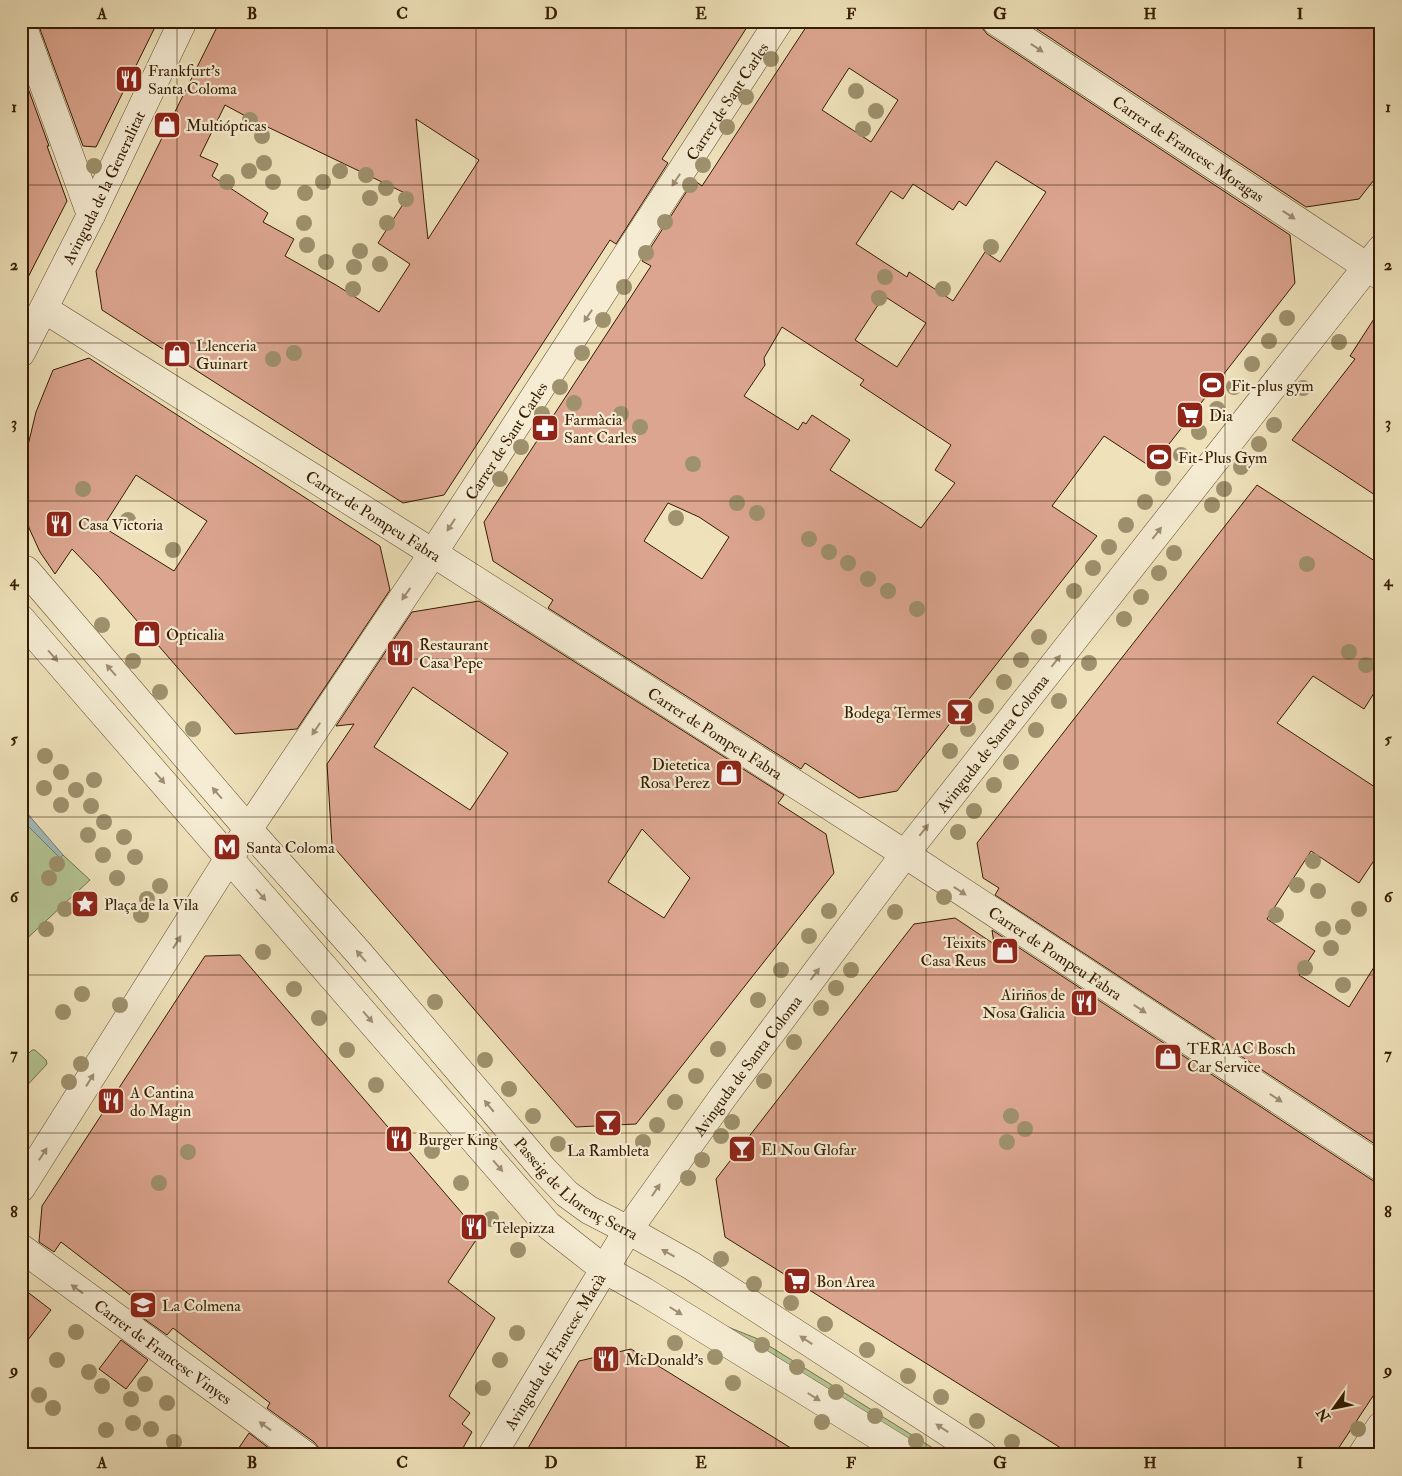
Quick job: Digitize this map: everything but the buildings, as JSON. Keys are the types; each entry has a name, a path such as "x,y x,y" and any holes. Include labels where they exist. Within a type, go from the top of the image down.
{"street":[{"name":"Avinguda de la Generalitat","path":"21,353 91,215 183,21"},
{"name":"Carrer de Sant Carles","path":"229,858 433,554 779,21"},
{"name":"Carrer de Francesc Moragas","path":"996,21 1376,264"},
{"path":"21,22 91,215"},
{"name":"Avinguda de Santa Coloma","path":"617,1249 718,1105 905,854 1376,264"},
{"name":"Carrer de Pompeu Fabra","path":"44,309 905,854 1381,1167"},
{"path":"21,569 26,570 249,830"},
{"path":"21,619 229,858 21,1188"},
{"name":"Passeig de Llorenç Serra","path":"249,830 358,952 543,1168 568,1194 589,1210 654,1298 909,1455"},
{"name":"Passeig de Llorenç Serra","path":"229,858 548,1225 566,1241 617,1249 692,1266 983,1455"},
{"name":"Carrer de Francesc Vinyes","path":"21,1248 304,1455"},
{"name":"Avinguda de Francesc Macià","path":"492,1455 617,1249"},
{"path":"1362,1455 1381,1426"}],"green space":[{"path":"21,819 60,858 63,855 90,880 21,944"},
{"path":"32,1050 35,1050 46,1060 47,1064 21,1092 21,1061"},
{"path":"723,1325 758,1339 944,1455 930,1455"}],"water":[{"path":"21,806 63,855 60,858 21,819"}],"place":[{"name":"Frankfurt's Santa Coloma","path":"129,79"},
{"name":"Multiópticas","path":"167,125"},
{"name":"Llenceria Guinart","path":"177,354"},
{"name":"Fit-plus gym","path":"1212,385"},
{"name":"Dia","path":"1190,415"},
{"name":"Farmàcia Sant Carles","path":"545,428"},
{"name":"Fit-Plus Gym","path":"1159,457"},
{"name":"Casa Victoria","path":"59,524"},
{"name":"Opticalia","path":"147,634"},
{"name":"Restaurant Casa Pepe","path":"400,653"},
{"name":"Bodega Termes","path":"960,712"},
{"name":"Dietetica Rosa Perez","path":"729,773"},
{"name":"Santa Coloma","path":"227,847"},
{"name":"Plaça de la Vila","path":"85,904"},
{"name":"Teixits Casa Reus","path":"1005,951"},
{"name":"Airiños de Nosa Galicia","path":"1084,1003"},
{"name":"TERAAC Bosch Car Service","path":"1168,1057"},
{"name":"A Cantina do Magin","path":"111,1101"},
{"name":"La Rambleta","path":"608,1123"},
{"name":"Burger King","path":"399,1139"},
{"name":"El Nou Glofar","path":"742,1149"},
{"name":"Telepizza","path":"474,1227"},
{"name":"Bon Area","path":"797,1281"},
{"name":"La Colmena","path":"143,1305"},
{"name":"McDonald's","path":"606,1359"}]}
